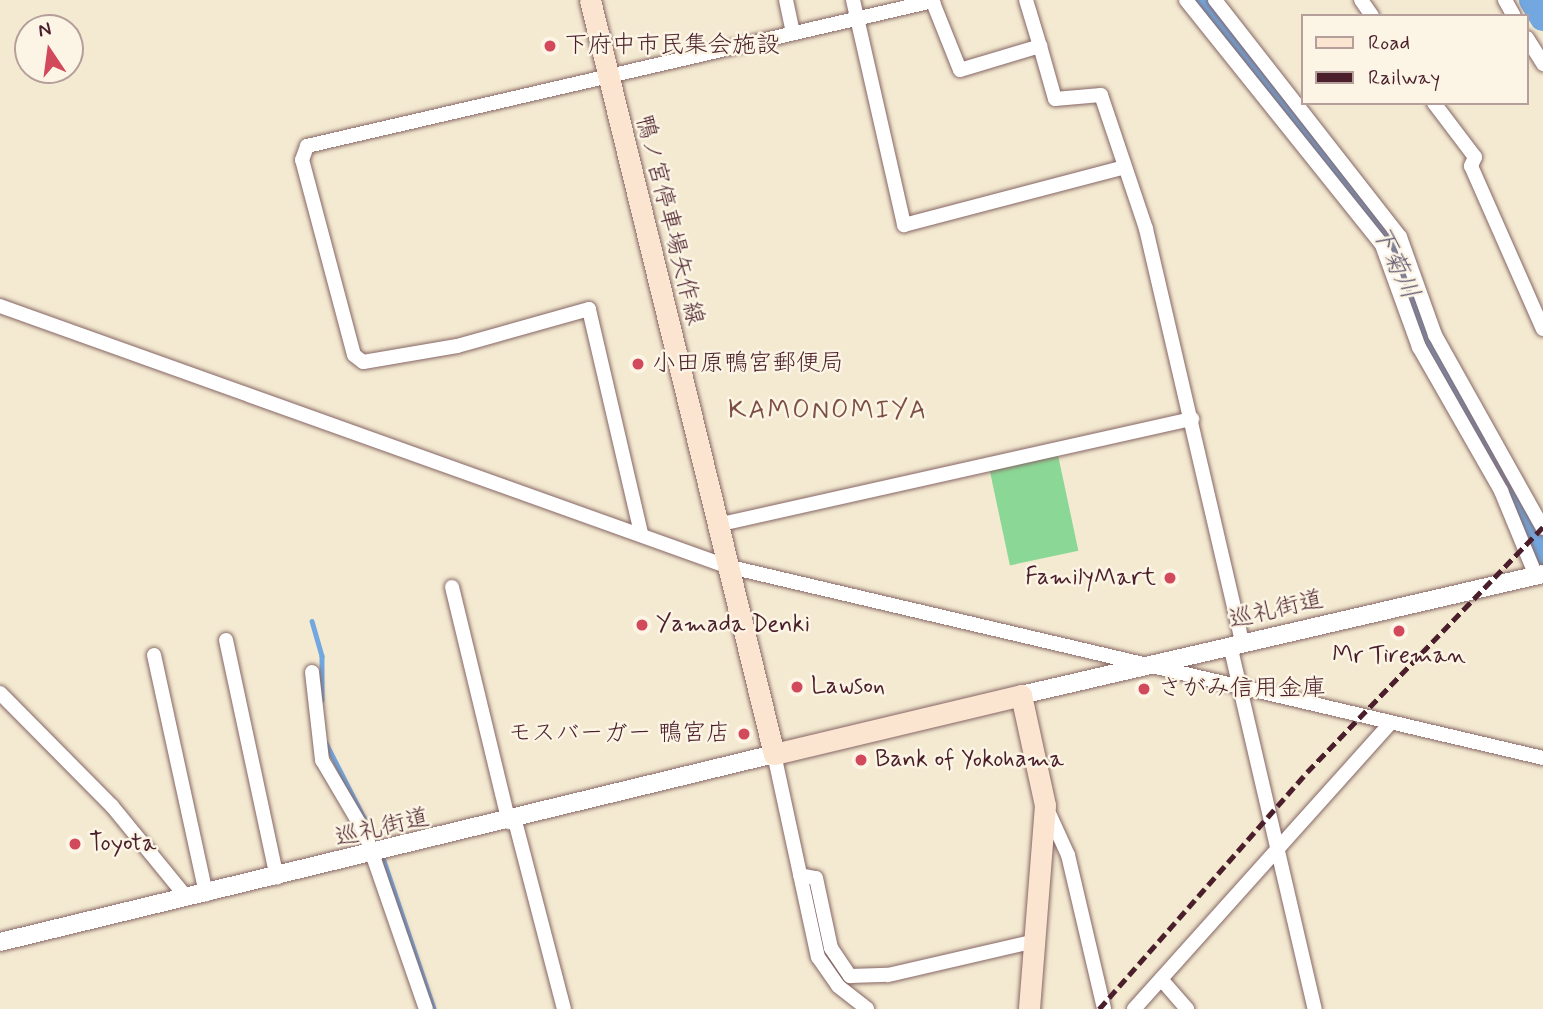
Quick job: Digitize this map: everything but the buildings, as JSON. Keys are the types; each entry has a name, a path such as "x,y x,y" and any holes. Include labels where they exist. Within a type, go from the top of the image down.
{"main road":[{"name":"鴨ノ宮停車場矢作線","path":"590,0 605,74 774,754"},
{"path":"774,754 1021,695 1045,805 1029,1009"}],"street":[{"path":"786,0 793,33"},
{"path":"853,0 904,225 1125,167"},
{"path":"640,533 589,309 457,346 363,362 354,355 302,160 307,146 360,129 933,0 960,70 1040,46"},
{"path":"1026,0 1055,99 1101,95 1125,167 1192,419 1236,644 1240,687 1261,797 1279,848 1315,1009"},
{"path":"1186,0 1382,245 1419,347 1501,491 1539,575"},
{"path":"1215,0 1400,237 1435,335 1543,528"},
{"path":"1529,41 1543,64"},
{"path":"1436,105 1475,157 1471,166 1543,329"},
{"path":"0,306 726,566 1543,758"},
{"path":"717,525 1192,419"},
{"name":"巡礼街道","path":"1021,695 1539,575"},
{"path":"452,587 512,822 564,1009"},
{"path":"226,640 277,878"},
{"path":"154,656 206,894"},
{"path":"312,672 322,760 365,833 426,1009"},
{"path":"0,693 112,806 187,898"},
{"path":"1134,1009 1391,723"},
{"path":"774,754 818,957 838,986 867,1009"},
{"name":"巡礼街道","path":"0,942 512,822 774,754"},
{"path":"1045,805 1068,855 1104,1009"},
{"path":"800,876 816,878 831,948 850,976 888,975 1035,941"},
{"path":"1161,979 1187,1009"}],"green space":[{"path":"1058,455 1078,551 1010,565 990,470"}],"waterway":[{"name":"下菊川","path":"1200,0 1384,231 1433,355 1543,554"},
{"path":"1532,0 1543,18"},
{"path":"312,621 322,656 322,700"},
{"path":"326,743 379,847"},
{"path":"382,855 434,1009"}],"railway":[{"path":"1099,1009 1307,772 1543,527"}],"place":[{"name":"下府中市民集会施設","path":"550,46"},
{"name":"小田原鴨宮郵便局","path":"638,364"},
{"name":"FamilyMart","path":"1170,578"},
{"name":"Yamada Denki","path":"642,625"},
{"name":"Mr Tireman","path":"1399,631"},
{"name":"Lawson","path":"797,687"},
{"name":"さがみ信用金庫","path":"1144,689"},
{"name":"モスバーガー 鴨宮店","path":"744,734"},
{"name":"Bank of Yokohama","path":"861,760"},
{"name":"Toyota","path":"75,844"}],"district":[{"name":"KAMONOMIYA","path":"828,412"}]}
